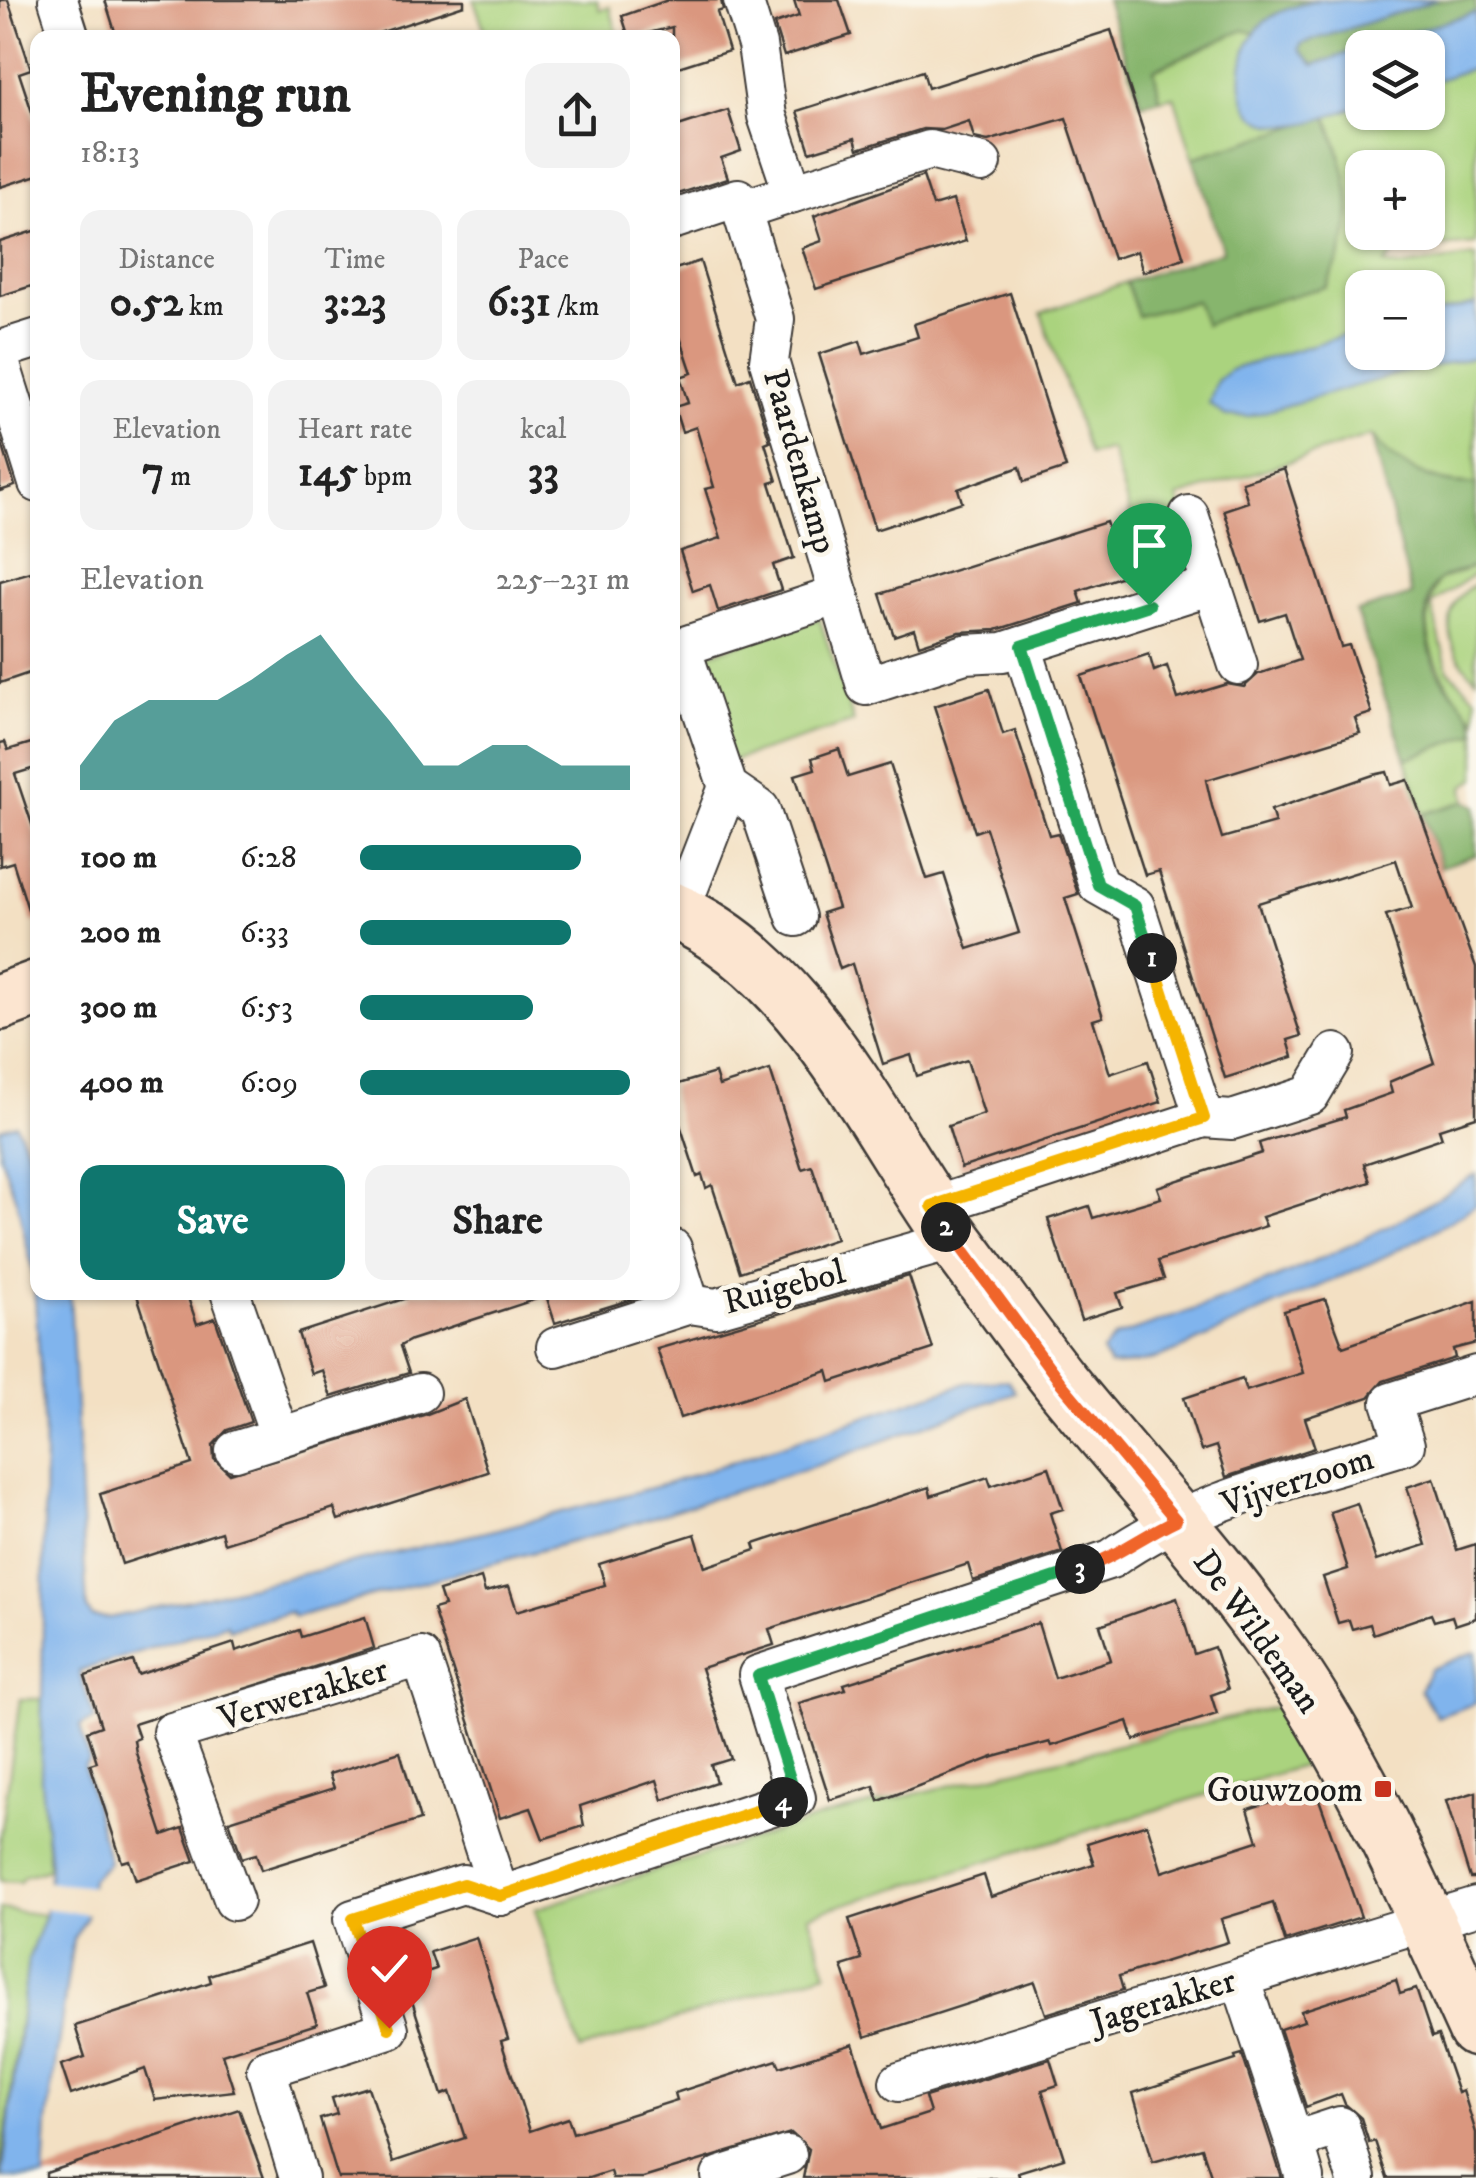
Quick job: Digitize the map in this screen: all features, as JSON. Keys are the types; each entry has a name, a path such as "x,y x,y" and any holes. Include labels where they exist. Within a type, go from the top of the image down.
{"street":[{"path":"58,0 67,30"},
{"path":"743,0 757,45 767,116 793,193"},
{"path":"680,217 738,198 741,210 930,150 982,162"},
{"name":"Paardenkamp","path":"741,210 775,319 769,361 866,686 964,654 1002,652 1022,646"},
{"path":"0,350 30,341"},
{"path":"0,362 30,458"},
{"path":"1189,515 1238,665"},
{"path":"1204,1118 1135,906 1098,885 1022,646 1212,585"},
{"path":"796,916 760,809 728,787 680,647 839,596"},
{"path":"680,902 728,787"},
{"name":"De Wildeman","path":"680,915 760,971 799,1010 943,1223 1060,1382 1176,1520 1287,1663 1452,1914 1476,2029"},
{"path":"0,977 30,976"},
{"path":"0,1002 30,991"},
{"name":"Ruigebol","path":"556,1346 690,1304 716,1308 943,1223 1204,1118 1232,1120 1310,1095 1335,1053"},
{"path":"680,1273 690,1304"},
{"path":"233,1300 280,1437"},
{"name":"Vijverzoom","path":"1176,1520 1406,1445 1391,1402 1476,1375"},
{"path":"235,1451 420,1393"},
{"path":"300,2178 266,2069 389,2028 353,1919 463,1884 500,1896 796,1798 758,1676 1111,1559 1143,1536 1176,1520"},
{"name":"Verwerakker","path":"234,1901 172,1732 416,1640 500,1896"},
{"name":"Jagerakker","path":"899,2082 1452,1914"},
{"path":"1240,1978 1305,2178"},
{"path":"1294,2141 1340,2126 1356,2178"},
{"path":"741,2174 787,2155"}],"green space":[{"path":"474,0 597,0 600,10 610,7 616,30 485,30"},
{"path":"1106,0 1316,0 1273,15 1255,32 1244,30 1154,69 1160,99 1141,104"},
{"path":"1437,0 1476,0 1476,12 1421,30 1345,30 1345,55 1314,65 1298,49 1301,44"},
{"path":"1244,29 1255,32 1246,50 1270,124 1308,123 1193,158 1174,96 1160,99 1154,70"},
{"path":"1476,67 1476,244 1445,246 1445,150 1345,150 1345,250 1398,250 1385,264 1398,267 1476,256 1476,304 1445,311 1445,270 1345,270 1345,335 1230,370 1401,373 1445,370 1445,364 1476,357 1476,484 1447,482 1418,472 1391,457 1370,436 1178,497 1194,546 1144,561 1111,449 1089,455 1041,313 1126,282 1138,316 1196,301 1206,324 1243,309 1339,150 1327,116 1345,110 1345,130 1445,130 1445,77"},
{"path":"1327,116 1345,175 1345,243 1325,287 1243,309 1205,325 1196,301 1138,316 1126,282 1223,251 1193,158"},
{"path":"1371,435 1392,456 1418,472 1447,482 1476,484 1476,566 1440,580 1428,600 1426,627 1435,667 1468,710 1476,733 1406,759 1356,612 1412,595"},
{"path":"1476,566 1476,573 1431,604 1448,670 1476,697 1476,720 1441,672 1429,637 1428,618 1431,599 1439,580"},
{"path":"1476,584 1476,678 1458,656 1450,629 1455,603"},
{"path":"819,618 854,722 731,761 699,657"},
{"path":"1476,733 1476,778 1464,787 1466,801 1423,814 1406,759"},
{"path":"1466,801 1476,806 1476,855 1441,867 1423,814"},
{"path":"20,1699 42,1699 41,1781 49,1869 24,1876 20,1882 0,1881 0,1842"},
{"path":"1280,1706 1312,1763 808,1915 827,1972 580,2050 535,1909 828,1815"},
{"path":"0,1909 45,1915 28,1960 0,2178"}],"water":[{"path":"1316,0 1437,0 1301,44 1299,49 1314,65 1345,54 1345,111 1295,125 1259,119 1244,98 1242,85 1249,43 1267,20"},
{"path":"1476,12 1476,67 1445,77 1445,30 1419,30"},
{"path":"1476,304 1476,357 1445,364 1445,311"},
{"path":"1345,335 1345,370 1415,370 1250,416 1225,416 1209,403 1217,381 1230,370"},
{"path":"16,1124 30,1155 30,1260 17,1202 0,1155 0,1129"},
{"path":"1476,1174 1476,1205 1368,1264 1165,1356 1109,1365 1102,1352 1115,1337 1255,1287 1347,1247"},
{"path":"35,1300 70,1300 87,1609 92,1617 110,1618 499,1529 669,1483 966,1383 1008,1380 1015,1392 821,1464 593,1536 294,1617 290,1612 229,1629 226,1624 79,1671 95,1720 80,1726 89,1760 84,1766 109,1863 91,1879 86,1919 73,1939 47,2123 44,2178 2,2178 28,1960 45,1915 50,1866 41,1781 45,1451"},
{"path":"1476,1651 1476,1703 1437,1717 1420,1690 1430,1669"}],"pier":[{"path":"43,1882 95,1887 92,1914 41,1908"}],"building":[{"path":"0,0 8,0 30,66 19,73 30,106 30,178 0,187"},
{"path":"105,0 464,0 464,5 388,30 114,30"},
{"path":"668,0 721,0 723,10 717,12 729,51 680,66 680,30 672,27 626,30 622,16"},
{"path":"794,0 839,0 851,35 784,56 774,24 799,16"},
{"path":"1111,30 1184,258 1143,272 1137,251 1113,259 1066,118 988,141 974,138 969,121 942,130 923,129 858,149 855,138 810,152 797,111 923,71 928,88"},
{"path":"728,110 741,151 721,158 728,178 680,193 680,125"},
{"path":"923,176 933,206 953,200 966,241 816,289 802,248 822,241 814,216"},
{"path":"30,233 30,287 0,296 0,242"},
{"path":"700,261 738,382 750,377 770,441 765,443 777,481 770,483 794,558 773,565 781,590 718,611 710,585 693,591 680,551 721,538 705,489 714,487 696,427 682,432 680,426 680,405 688,403 680,377 692,373 680,337 680,267"},
{"path":"1010,293 1066,468 1024,482 1020,467 958,489 962,502 875,530 819,354 860,341 864,354 918,337 914,324"},
{"path":"0,437 15,486 0,491"},
{"path":"1284,469 1341,647 1349,645 1372,713 1355,718 1360,733 1206,780 1212,806 1222,838 1275,823 1271,810 1373,775 1387,772 1391,785 1408,780 1476,967 1476,1117 1439,1129 1442,1138 1364,1164 1370,1182 1262,1217 1266,1226 1158,1261 1164,1279 1117,1293 1122,1307 1081,1320 1048,1219 1089,1206 1093,1218 1161,1198 1157,1187 1262,1153 1259,1143 1346,1117 1344,1110 1392,1093 1389,1082 1434,1063 1386,915 1412,908 1396,860 1258,903 1301,1036 1288,1040 1293,1057 1225,1078 1159,871 1145,875 1081,676 1149,654 1154,671 1167,666 1178,699 1227,684 1244,687 1258,674 1300,660 1285,613 1260,621 1224,510 1248,502 1242,482"},
{"path":"1106,522 1123,576 1078,591 1082,603 996,630 959,632 919,645 914,629 894,636 880,594"},
{"path":"30,572 30,673 0,683 0,581"},
{"path":"989,689 1003,734 1015,730 1049,835 1058,833 1078,894 1065,898 1103,1017 1093,1020 1110,1074 1148,1061 1161,1102 961,1168 948,1126 984,1114 967,1060 917,1076 911,1055 883,1064 852,964 840,969 822,913 838,908 795,775 815,769 812,758 839,749 848,777 890,764 927,879 944,874 968,949 1019,933 986,828 975,832 934,706"},
{"path":"5,742 8,750 30,743 30,769 15,774 30,818 30,916 13,862 0,866 0,743"},
{"path":"770,1070 802,1169 812,1166 836,1239 740,1272 712,1185 706,1188 702,1175 697,1177 680,1125 680,1084 715,1073 719,1086"},
{"path":"909,1276 933,1349 831,1382 828,1371 680,1418 657,1349"},
{"path":"1325,1299 1343,1347 1476,1301 1476,1343 1453,1349 1455,1358 1383,1381 1369,1397 1305,1418 1315,1448 1226,1477 1216,1446 1201,1451 1184,1398 1242,1379 1246,1391 1303,1373 1284,1311"},
{"path":"139,1300 189,1300 197,1324 215,1318 251,1422 227,1430 213,1445 214,1459 229,1473 465,1399 488,1472 338,1520 334,1508 224,1543 221,1532 122,1564 100,1494 192,1464"},
{"path":"401,1300 534,1300 411,1340 400,1346 409,1373 331,1397 322,1370 311,1374 298,1333"},
{"path":"548,1300 630,1300 555,1323"},
{"path":"1049,1467 1063,1509 1050,1513 1062,1552 973,1581 968,1564 769,1629 774,1645 701,1668 731,1759 711,1765 716,1782 663,1800 657,1780 580,1806 584,1826 543,1839 531,1808 500,1818 433,1609 444,1606 439,1591 481,1578 485,1592 509,1586 517,1611 605,1585 599,1564 695,1534 705,1567 756,1550 754,1544 929,1487 931,1496 988,1477 991,1486"},
{"path":"1434,1478 1457,1550 1476,1544 1476,1618 1455,1625 1452,1616 1434,1621 1431,1614 1373,1634 1370,1624 1352,1629 1349,1620 1338,1623 1323,1577 1348,1569 1330,1512 1357,1503 1376,1561 1426,1545 1407,1487"},
{"path":"1177,1598 1194,1654 1214,1647 1228,1689 1211,1695 1217,1714 1134,1740 1128,1721 1052,1746 1050,1742 994,1757 879,1801 874,1786 830,1800 799,1703 846,1689 844,1684 1038,1623 1055,1678 1111,1660 1100,1625"},
{"path":"365,1617 374,1648 134,1724 139,1738 134,1740 136,1753 163,1835 183,1828 195,1861 136,1880 129,1860 122,1862 90,1764 97,1762 87,1731 101,1726 85,1676 133,1661 138,1675 234,1643 236,1651 299,1630 301,1637"},
{"path":"400,1752 420,1820 261,1870 256,1854 242,1858 229,1821 334,1788 329,1774"},
{"path":"1315,1788 1361,1917 1285,1941 1273,1903 1221,1919 1228,1942 1119,1976 1123,1990 1046,2014 1035,1982 865,2037 842,1966 862,1960 849,1919 984,1875 991,1897 1094,1864 1087,1843 1147,1824 1162,1872 1258,1841 1248,1809"},
{"path":"1476,1792 1476,1878 1470,1878 1446,1801"},
{"path":"476,1937 508,2039 501,2041 530,2131 568,2118 573,2133 677,2100 675,2093 777,2060 780,2067 853,2044 881,2129 930,2113 925,2097 1050,2059 1058,2085 1042,2090 1064,2158 1018,2172 1020,2178 803,2178 809,2149 791,2133 643,2178 612,2178 610,2171 589,2178 338,2178 320,2119 337,2114 332,2098 368,2087 393,2162 465,2138 450,2092 442,2095 405,1979 436,1969 430,1952"},
{"path":"310,1943 324,1988 307,1993 317,2024 222,2054 234,2091 155,2100 145,2069 71,2095 61,2065 85,2057 75,2026 211,1982 209,1975"},
{"path":"1396,1980 1400,1994 1416,1989 1432,2037 1438,2035 1458,2093 1463,2091 1476,2133 1476,2178 1387,2178 1375,2141 1369,2143 1361,2118 1345,2104 1341,2094 1306,2107 1280,2029 1304,2021 1301,2011"},
{"path":"1242,2054 1282,2178 1212,2178 1202,2148 1153,2162 1133,2093 1236,2060 1235,2056"},
{"path":"239,2109 264,2178 46,2178 46,2173"}],"place":[{"name":"Gouwzoom","path":"1383,1789"}],"route":[{"path":"389,2028 353,1919 463,1884 500,1896 796,1798 758,1676 1111,1559 1143,1536 1176,1520 1060,1382 932,1206 1204,1118 1135,906 1098,885 1022,646 1149,605"}]}
